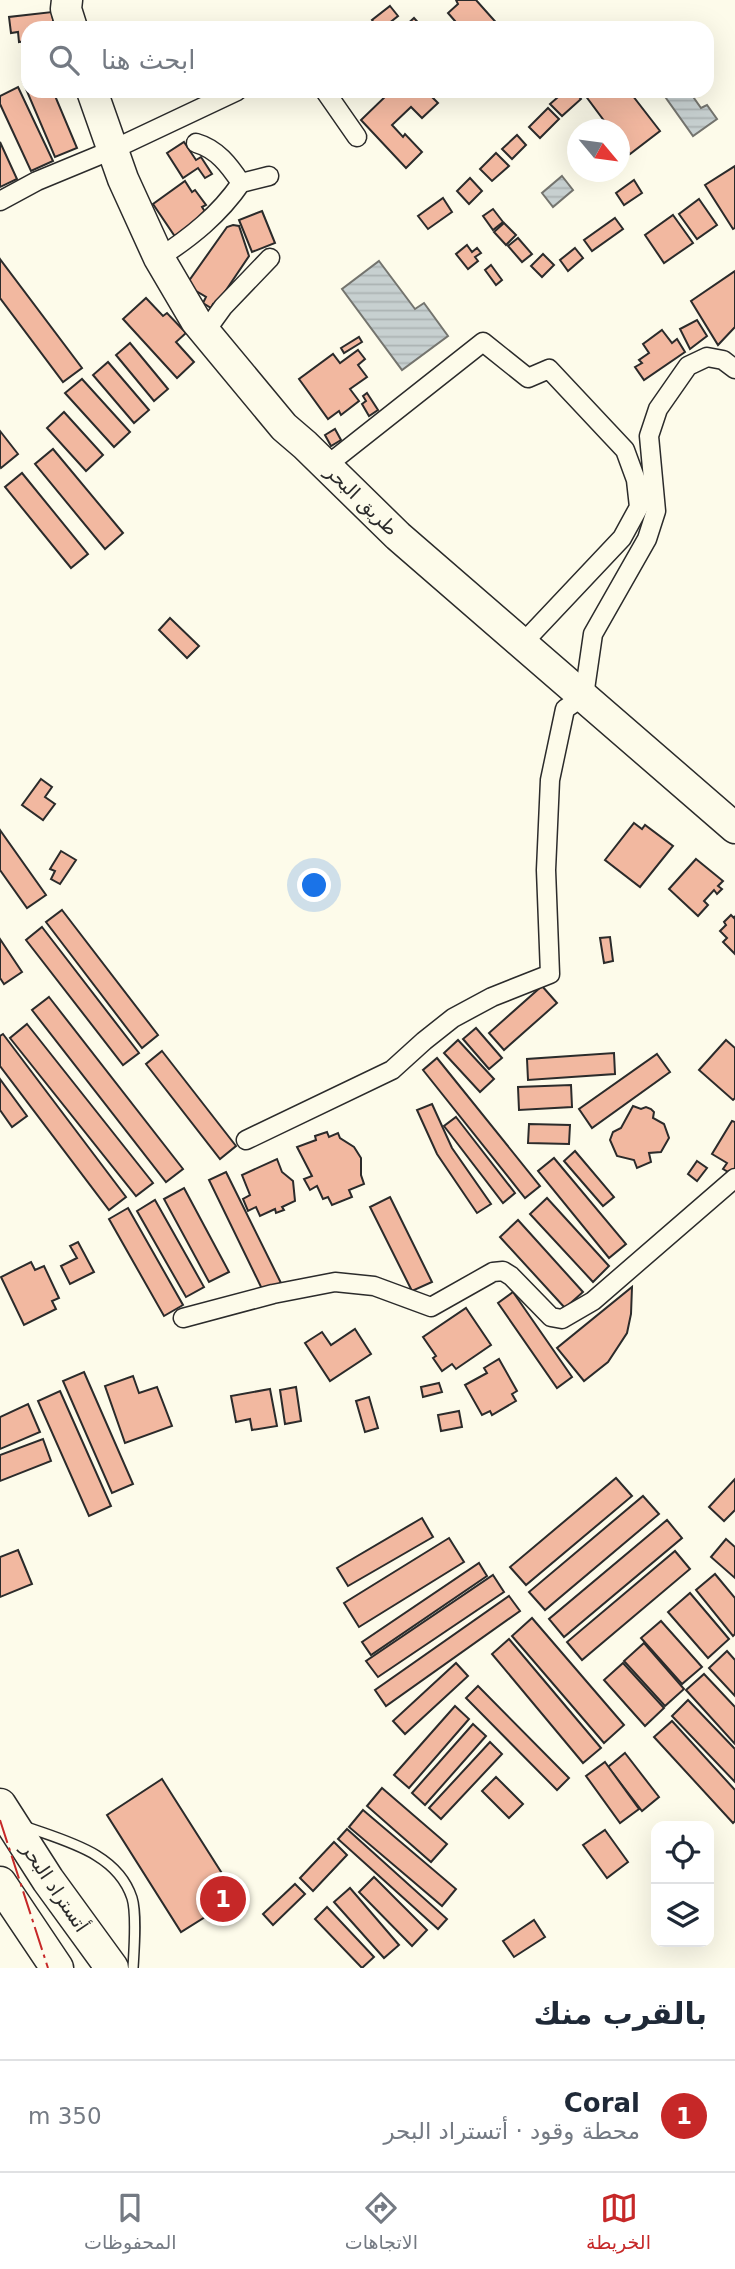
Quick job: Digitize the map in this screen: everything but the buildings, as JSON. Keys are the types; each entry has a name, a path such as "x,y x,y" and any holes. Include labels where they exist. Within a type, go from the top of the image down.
{"highway":[{"path":"66,0 70,21"},
{"name":"طريق البحر","path":"94,98 112,150 159,258 196,321 284,427 398,536 735,827"},
{"name":"أتستراد البحر","path":"5,1813 48,1880 111,1968"},
{"path":"0,1883 57,1968"}],"street":[{"path":"0,201 37,181 112,150 222,98"},
{"path":"330,98 357,137"},
{"path":"196,144 208,147 229,165 241,183"},
{"path":"159,258 209,222 241,183 268,176"},
{"path":"205,332 223,307 270,258"},
{"path":"326,466 482,342 528,378 549,369 625,450 636,480 639,507 622,538 522,644"},
{"path":"246,1140 392,1070 453,1018 492,996 550,974 546,870 550,780 565,709 584,696 593,634 647,539 656,511 649,436 658,409 688,366 707,357 723,360 735,369"},
{"path":"183,1318 273,1294 335,1282 374,1286 431,1307 493,1272 503,1271 551,1317 562,1319 593,1301 735,1178"}],"lane":[{"path":"5,1813 89,1850 102,1858 121,1880 132,1899 133,1968"}],"shaded area":[{"path":"666,98 694,98 701,108 707,105 717,119 693,136"},
{"path":"562,176 573,190 553,207 542,193"},
{"path":"379,261 415,309 424,303 448,336 402,370 342,289"}],"power":[{"path":"0,1820 48,1968"}],"place":[{"name":"Coral","path":"223,1899"}]}
